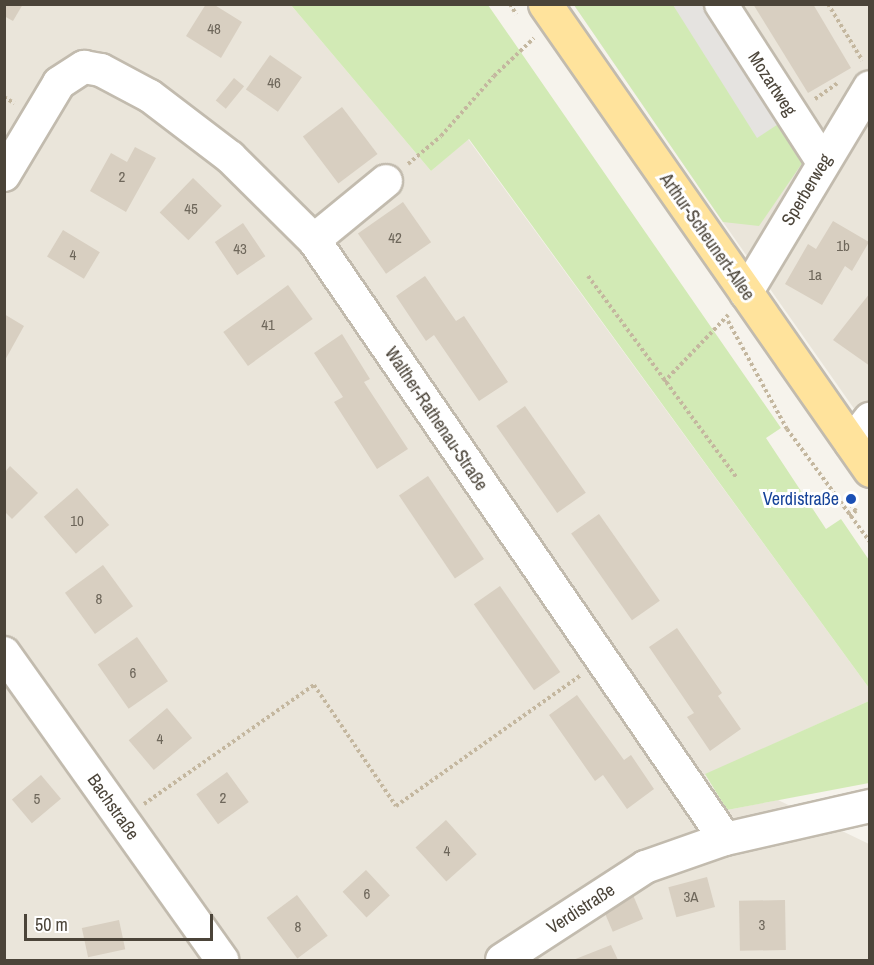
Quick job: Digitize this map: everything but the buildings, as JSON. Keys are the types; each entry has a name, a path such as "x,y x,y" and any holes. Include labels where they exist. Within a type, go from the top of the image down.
{"main road":[{"name":"Arthur-Scheunert-Allee","path":"531,19 731,306 860,431 870,470"}],"street":[{"name":"Mozartweg","path":"721,4 823,162"},
{"name":"Walther-Rathenau-Straße","path":"4,176 59,83 84,68 101,70 150,96 230,158 314,240 724,839"},
{"name":"Sperberweg","path":"731,306 823,162 860,76"},
{"path":"314,240 386,181"},
{"name":"Bachstraße","path":"4,653 222,960"},
{"name":"Verdistraße","path":"502,960 645,867 724,839 870,806"}],"path":[{"path":"510,4 531,19 533,38 540,48"},
{"path":"792,115 860,76 828,4"},
{"path":"386,181 441,136 494,76 533,38"},
{"path":"588,276 736,477"},
{"path":"664,382 731,306 787,429 870,542"},
{"path":"849,516 856,511 848,501 851,499"},
{"path":"122,819 314,685 396,806 601,661"}],"shaded area":[{"path":"5,5 291,5 431,171 468,139 869,688 869,701 705,775 727,810 778,800 869,844 869,960 5,960"},
{"path":"574,5 869,5 869,430 723,222"},
{"path":"673,5 721,5 792,115 757,138"}],"green space":[{"path":"291,5 488,5 781,428 766,438 826,529 841,519 869,560 869,688 469,139 431,171"},
{"path":"574,5 701,5 805,159 759,226 723,222"},
{"path":"869,701 869,783 727,810 705,774"}],"place":[{"name":"Verdistraße","path":"851,499"}]}
